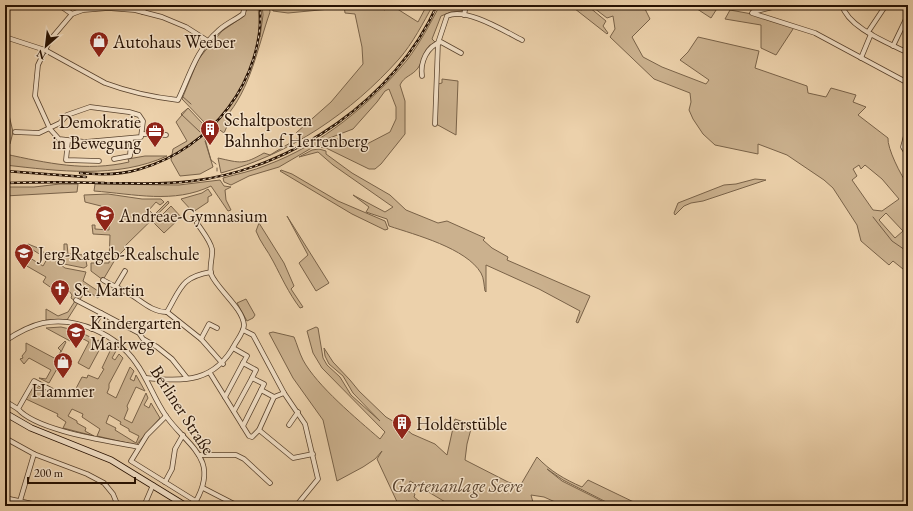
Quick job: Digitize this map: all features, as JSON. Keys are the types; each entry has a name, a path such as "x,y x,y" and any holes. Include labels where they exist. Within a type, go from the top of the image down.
{"main road":[{"path":"5,413 43,434 111,460 186,506"}],"street":[{"path":"59,5 72,14"},
{"path":"143,12 145,5"},
{"path":"5,36 46,50 105,83 143,95 178,100 194,61 208,41 218,30 243,14 245,5"},
{"path":"464,14 466,5"},
{"path":"781,5 752,12 815,32 908,83"},
{"path":"842,5 847,14 869,33 908,53"},
{"path":"861,58 869,33 886,5"},
{"path":"15,132 36,134 50,128 60,123 67,115 90,107 129,112 139,115 143,121 141,137 85,142 68,141 59,139 50,128 35,96 38,65 50,40 72,14 83,10 108,8 143,12 173,21 208,41"},
{"path":"435,124 438,43 447,16 455,13 464,14 481,20 522,40"},
{"path":"893,46 906,19"},
{"path":"422,76 422,61 432,46 441,42 461,53"},
{"path":"908,128 903,147 908,155"},
{"path":"142,134 166,135"},
{"path":"114,159 130,156 131,139"},
{"path":"68,141 66,160 99,161"},
{"path":"146,378 176,380 210,373 223,364 243,330 244,324 241,317 228,295 215,281 211,272 212,250 197,223"},
{"path":"116,286 125,271"},
{"path":"167,312 182,284 194,275 211,272"},
{"path":"103,280 130,294 145,305 162,312 167,312 201,340 223,364"},
{"path":"76,300 139,333 143,340 157,347 172,359 187,378"},
{"path":"92,329 101,313"},
{"name":"Berliner Straße","path":"5,341 24,329 43,323 64,322 92,329 121,347 136,362 166,416 199,455 205,472 203,488 197,502 131,461 138,447"},
{"path":"201,340 209,324 217,328"},
{"path":"243,330 253,335 284,393 305,424 318,479 296,506"},
{"path":"225,397 246,356 233,348"},
{"path":"234,412 256,370 243,363"},
{"path":"210,373 249,436 252,437 259,430 274,397 284,393"},
{"path":"243,426 264,384 252,378"},
{"path":"18,409 34,381 51,390"},
{"path":"261,390 274,397"},
{"path":"5,401 18,409 22,414 43,425 138,447 166,416"},
{"path":"289,425 298,412"},
{"path":"259,430 293,458 313,454"},
{"path":"165,482 172,469 175,449 183,435"},
{"path":"5,438 34,454 87,474 104,483 113,494 118,506"},
{"path":"20,501 34,454"},
{"path":"199,455 236,455 244,459 270,483"},
{"path":"144,506 153,485"},
{"path":"203,488 238,506"},
{"path":"5,498 42,506"}],"green space":[{"path":"248,5 258,5 260,37 263,15 262,5 269,5 270,12 247,81 234,106 225,118 229,122 224,133 217,128 205,141 213,167 200,174 180,176 171,160 173,149 187,141 176,122 188,108 204,125 205,123 182,99 198,60 222,31 244,16"},
{"path":"272,5 331,5 330,9 288,13 273,11"},
{"path":"344,5 369,5 385,10 386,5 391,5 418,22 427,5 433,5 422,26 399,59 361,97 340,114 295,143 271,155 221,173 218,158 237,162 251,160 264,153 270,155 300,137 296,133 331,102 363,64 362,47 355,14 345,13"},
{"path":"440,5 452,5 462,9 462,11 451,12 441,16 432,39 435,42 427,50 418,68 400,85 405,101 405,134 381,164 375,169 369,169 326,148 317,147 335,138 352,145 365,145 390,132 396,119 396,107 389,89 385,91 353,129 327,139 279,167 249,176 231,185 224,182 223,178 251,171 287,157 326,135 344,122 378,92 407,60 421,40"},
{"path":"570,5 574,5 581,10 589,7 606,21 603,26 608,33 607,34"},
{"path":"590,5 643,5 650,19 632,37 643,57 662,67 706,84 709,80 680,60 688,52 698,37 759,51 755,68 807,86 808,93 826,97 831,88 856,95 853,102 866,107 858,115 888,138 888,143 895,162 908,185 908,273 893,261 889,265 861,241 857,225 833,188 824,180 787,155 758,144 758,154 715,145 703,134 693,119 689,110 691,102 690,93 654,79 610,37 615,29 613,16 607,18","holes":["859,165 861,169 865,165 882,179 899,199 882,211 873,210 852,180 857,176 853,169","886,213 903,231 895,238 879,220"]},
{"path":"691,5 712,5 718,7 711,18"},
{"path":"730,10 752,14 795,26 776,55 761,48 761,25 725,19"},
{"path":"442,79 458,81 456,135 436,124 438,84 442,83"},
{"path":"5,98 13,132 10,144 5,142"},
{"path":"319,149 326,151 326,154 352,173 390,195 406,210 438,223 447,221 485,238 483,240 492,248 508,257 507,260 590,296 578,323 576,322 580,311 539,289 486,265 486,292 481,273 474,264 464,256 426,238 389,226 387,219 366,212 369,207 353,195 385,212 393,207 333,165 318,152 299,157 312,150"},
{"path":"5,154 51,163 82,166 113,165 129,162 128,159 145,156 167,156 148,163 108,171 66,171 5,165"},
{"path":"281,170 292,174 338,201 385,221 388,229 385,230 352,214 280,171"},
{"path":"755,179 766,180 703,201 691,203 684,206 675,215 674,213 678,203 724,185 736,184"},
{"path":"220,180 224,186 231,187 225,190 226,200 231,210 228,211 211,186 197,192 168,196 94,191 95,184 179,185"},
{"path":"60,184 78,184 77,192 5,196 5,187 34,187"},
{"path":"208,189 212,195 208,197 208,202 193,212 181,199 202,193"},
{"path":"108,194 142,199 161,199 164,202 160,205 156,202 149,210 154,215 168,201 169,203 124,247 125,249 116,258 103,280 91,271 91,263 109,263 110,235 93,234 92,225 95,225 95,229 109,230 109,216 104,215 100,211 101,206 85,202 84,195"},
{"path":"171,206 181,217 164,233 154,223"},
{"path":"287,216 329,283 316,291 299,263 308,255"},
{"path":"259,223 284,263 294,286 291,289 303,307 300,308 285,285 260,239 256,231"},
{"path":"28,244 38,248 65,268 86,272 83,281 101,293 98,298 86,290 67,320 46,320 46,309 58,316 68,312 75,301 71,298 72,295 67,288 57,283 53,289 43,282 46,277 25,265 30,258 43,266 47,259 27,246"},
{"path":"64,244 67,244 68,254 85,255 87,266 84,268 64,264"},
{"path":"246,299 255,315 247,321 237,303"},
{"path":"61,327 78,331 94,339 92,343 95,345 98,340 103,343 89,369 78,363 89,342 74,334 70,341 46,328"},
{"name":"Gartenanlage Seere","path":"316,327 318,328 323,358 327,365 340,377 351,395 380,421 353,393 343,376 329,364 325,356 324,348 333,362 359,391 386,417 412,434 435,444 447,455 455,419 472,425 465,460 508,482 520,486 537,457 552,471 575,484 582,487 588,480 642,506 614,506 563,480 547,469 562,481 612,506 564,506 544,497 531,495 534,506 452,506 410,481 407,490 415,494 414,497 425,506 399,506 377,459 382,451 375,459 363,467 337,481 323,420 293,378 269,333 273,332 294,337 300,354 309,370 327,391 380,439 385,432 322,368 313,353 307,331"},
{"path":"65,341 66,342 58,358 62,360 49,383 39,378 46,379 51,370 29,358 24,364 20,359 23,358 22,356 26,351 26,343 56,359 61,351 58,348"},
{"path":"111,349 116,351 112,358 115,360 119,354 123,358 109,384 107,393 116,398 130,367 134,371 130,379 134,381 136,375 145,391 136,387 127,406 128,409 124,419 132,423 146,393 148,398 144,405 149,408 151,403 160,418 136,445 97,436 100,429 82,417 83,414 72,409 68,416 86,428 85,431 94,436 63,428 66,422 57,416 58,414 26,399 33,386 43,390 43,394 50,398 56,390 71,398 82,377 87,378 88,375 98,379 104,369 102,368","holes":["109,415 121,422 120,424 139,436 136,443 115,430 116,428 106,423"]}],"waterway":[{"path":"245,12 247,5"},
{"path":"227,26 239,19"},
{"path":"183,93 182,96 191,104"},
{"path":"187,109 181,114 200,132"},
{"path":"5,114 7,125 5,148"},
{"path":"205,139 211,160 216,164"},
{"path":"873,217 892,241 908,252"}],"railway":[{"path":"80,173 110,174 140,169 166,159 189,145 210,128 228,107 243,84 253,59 259,32 260,5"},
{"path":"5,183 170,183 192,181 230,174 267,162 303,145 337,123 368,98 396,70 419,39 437,5"},
{"path":"5,171 86,177"}],"place":[{"name":"Autohaus Weeber","path":"99,58"},
{"name":"Schaltposten Bahnhof Herrenberg","path":"210,146"},
{"name":"Demokratie in Bewegung","path":"155,148"},
{"name":"Andreae-Gymnasium","path":"105,232"},
{"name":"Jerg-Ratgeb-Realschule","path":"24,270"},
{"name":"St. Martin","path":"60,306"},
{"name":"Kindergarten Markweg","path":"76,349"},
{"name":"Hammer","path":"63,379"},
{"name":"Holderstüble","path":"402,440"}]}
